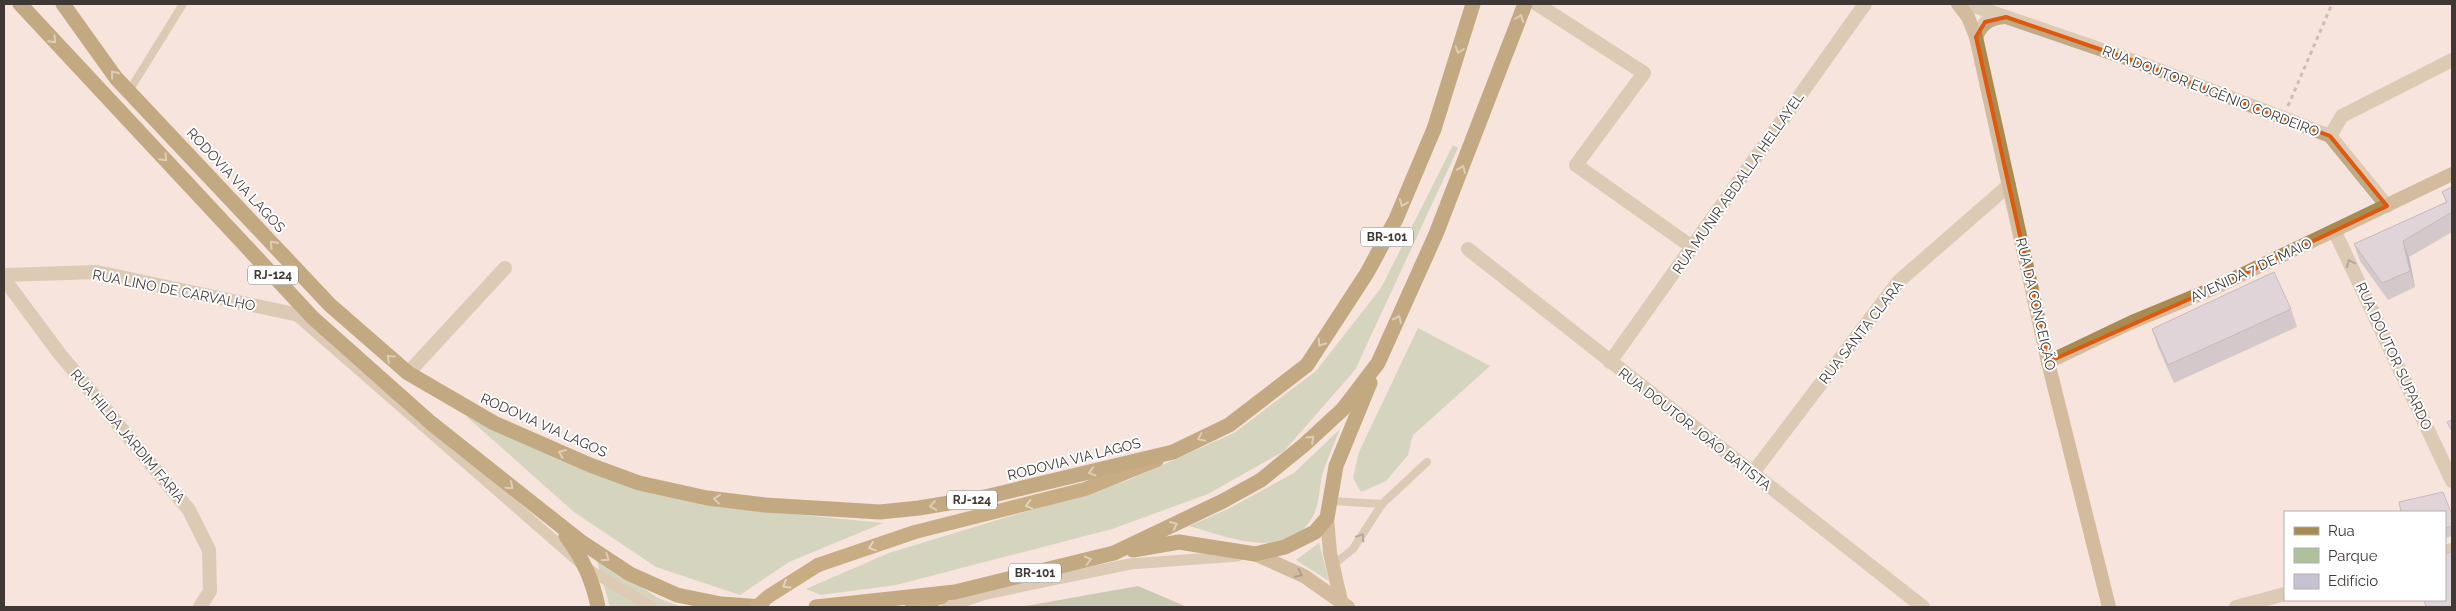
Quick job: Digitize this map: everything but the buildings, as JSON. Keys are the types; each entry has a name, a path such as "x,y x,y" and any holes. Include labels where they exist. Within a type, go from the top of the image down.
{"highway":[{"name":"RJ-124","path":"20,4 313,318 431,422 552,520 630,574 677,596 721,604 762,607"},
{"name":"RODOVIA VIA LAGOS","path":"63,4 99,56 129,91 330,305 408,373 494,423 590,466 639,483 707,498 765,505 880,512 985,497 1173,452"},
{"name":"BR-101","path":"756,607 768,596 818,565 915,532 1084,489 1130,472 1228,425 1307,365 1367,273 1396,219 1434,129 1473,4"},
{"name":"BR-101","path":"912,607 955,592 1114,553 1223,501 1260,480 1304,445 1343,409 1378,363 1436,234 1525,4"},
{"path":"1114,553 1179,542 1255,554 1285,547 1315,532 1328,518 1336,466 1378,363"},
{"name":"RJ-124","path":"552,520 577,550 586,568 598,607"},
{"path":"816,607 955,592"}],"main road":[{"name":"RUA DA CONCEIÇÃO","path":"1958,4 1968,17 1976,37 2048,362 2109,607"},
{"name":"AVENIDA 7 DE MAIO","path":"2048,362 2132,322 2212,289 2335,232 2452,174"},
{"path":"1328,518 1330,553 1345,604"},
{"path":"1255,554 1304,576 1345,604"}],"street":[{"path":"1537,4 1644,73 1576,165 1692,247"},
{"name":"RUA MUNIR ABDALLA HELLAYEL","path":"1610,362 1865,4"},
{"name":"RUA DOUTOR EUGÊNIO CORDEIRO","path":"1968,4 2140,62 2330,136 2387,206"},
{"path":"1976,37 1985,22 1995,17 2006,17"},
{"path":"2330,136 2342,116 2452,60"},
{"name":"RUA SANTA CLARA","path":"1752,474 1899,281 2009,185"},
{"name":"RUA DOUTOR SUPARDO","path":"2335,232 2452,481"},
{"name":"RUA DOUTOR JOÃO BATISTA","path":"1468,249 1923,607"},
{"path":"408,373 505,268"},
{"name":"RUA LINO DE CARVALHO","path":"4,275 97,272 313,318"},
{"name":"RUA HILDA JARDIM FARIA","path":"4,279 59,353 189,510 209,550 210,591 200,607"},
{"path":"296,315 586,568 652,607"},
{"path":"947,607 986,594 1130,564 1255,554"},
{"path":"2236,607 2284,594"}],"lane":[{"path":"129,91 183,4"},
{"path":"1334,565 1353,549 1382,504 1427,462"},
{"path":"1331,501 1382,504"}],"path":[{"path":"2283,118 2332,4"}],"highlighted area":[{"path":"2006,17 2140,63 2330,136 2387,206 2212,289 2048,362 1976,37 1985,22"}],"green space":[{"path":"1453,145 1458,148 1355,370 1284,451 1208,494 1112,529 896,585 821,595 806,589 889,553 1126,481 1234,433 1316,371 1381,288"},
{"path":"1418,328 1490,366 1413,435 1408,455 1386,481 1361,492 1353,478 1359,452"},
{"path":"466,416 608,479 720,507 883,523 789,562 740,595 656,567 574,512"},
{"path":"1340,429 1323,472 1314,514 1303,529 1290,538 1274,542 1239,540 1189,526 1228,509 1294,473"},
{"path":"1319,543 1329,581 1296,560"},
{"path":"596,557 658,598 681,607 610,607"},
{"path":"1138,586 1187,607 1020,607"}]}
